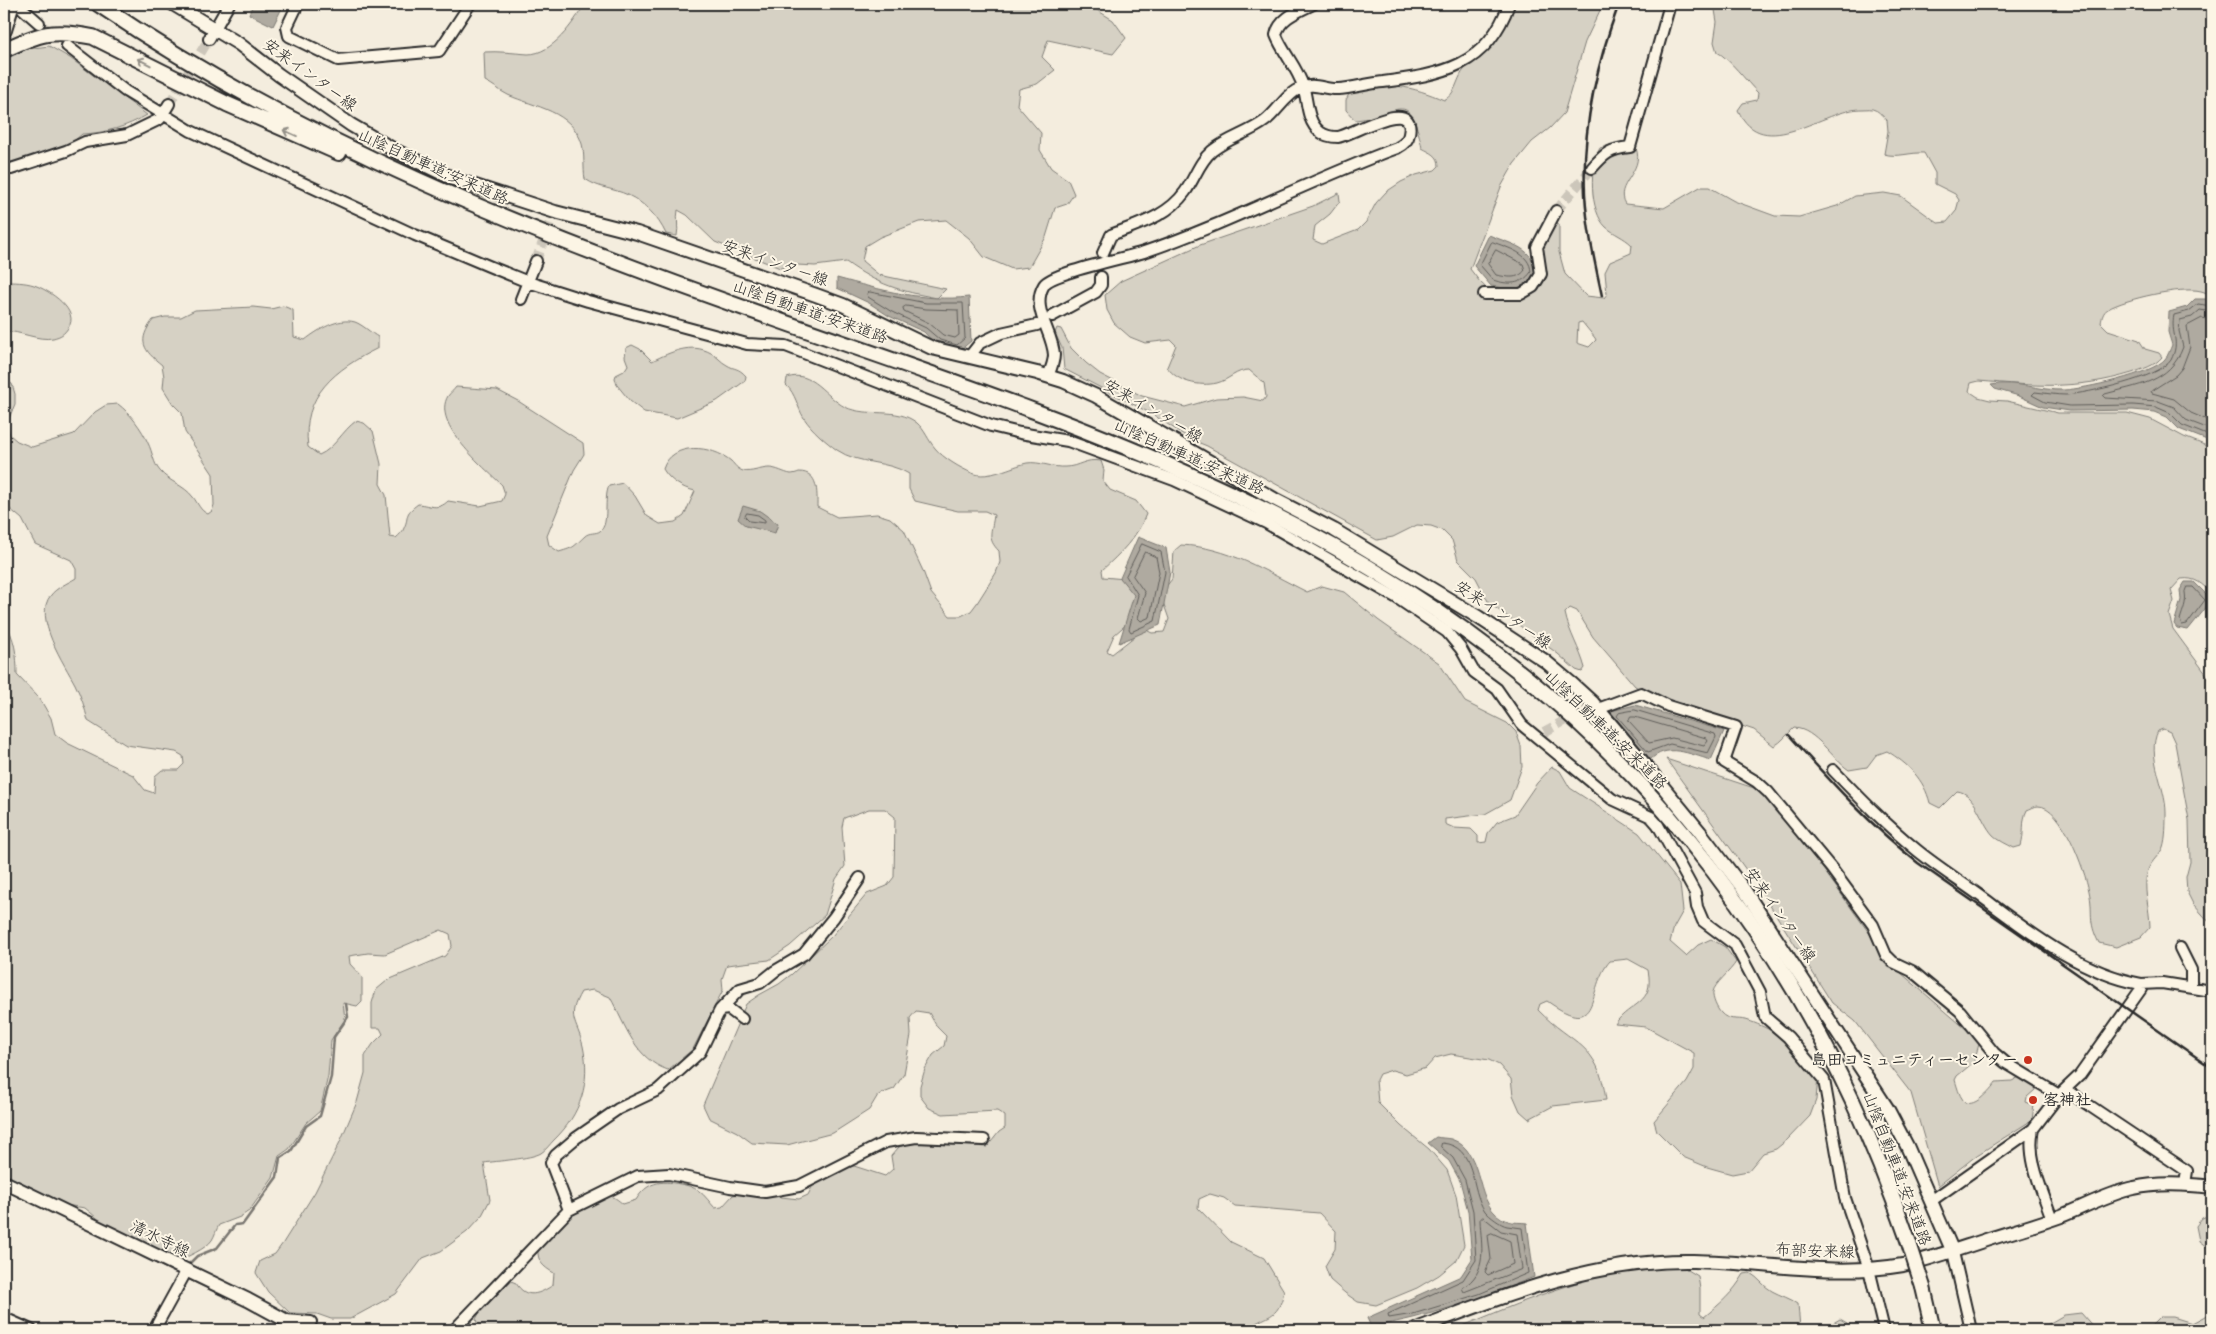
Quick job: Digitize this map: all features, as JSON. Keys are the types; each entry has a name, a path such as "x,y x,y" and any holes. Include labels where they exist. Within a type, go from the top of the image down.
{"highway":[{"name":"山陰自動車道;安来道路","path":"98,4 186,60 292,120 359,154 482,209 708,296 1001,398 1073,425 1194,476 1333,547 1386,577 1436,610 1530,680 1576,721 1658,804 1734,899 1767,947 1821,1039 1850,1095 1878,1158 1907,1238 1923,1287 1933,1330"},
{"path":"4,30 18,7"},
{"path":"4,50 31,37 53,32 70,32 93,37 226,104 295,135 482,209"}],"main road":[{"name":"安来インター線","path":"173,4 212,33 327,110 396,151 454,179 553,216 637,233 756,273 843,305 932,348 1048,376 1096,396 1226,472 1383,559 1545,661 1592,707 1700,832 1745,891 1887,1108 1907,1146 1953,1252"},
{"name":"清水寺線","path":"4,1182 186,1270 285,1320 298,1330"},
{"name":"布部安来線","path":"1414,1330 1507,1295 1587,1272 1645,1262 1692,1261 1822,1270 1869,1269 1903,1264 1953,1252 2052,1219 2134,1188 2185,1184 2212,1187"}],"street":[{"path":"212,33 229,4"},
{"path":"298,4 287,27 289,36 338,60 439,51 470,4"},
{"path":"1048,376 1054,352 1045,328 1040,302 1042,288 1051,278 1159,246 1397,148 1407,139 1409,132 1405,119 1394,115 1343,136 1325,135 1312,120 1303,86 1276,35 1277,29 1288,17 1313,4"},
{"path":"1103,253 1109,236 1153,219 1167,211 1186,191 1201,164 1211,152 1266,120 1297,89 1313,85 1338,89 1416,78 1450,69 1487,44 1495,36 1510,4"},
{"path":"1592,168 1603,155 1613,149 1630,147 1670,4"},
{"path":"18,7 39,23"},
{"path":"67,46 125,91 191,131 415,235 528,282 748,344 786,346 991,426 1068,441 1174,480 1275,528 1397,598 1447,632 1461,649 1474,672 1497,689 1522,724 1540,734 1612,799 1651,818 1658,825 1695,893 1697,907 1704,921 1735,945 1760,992 1765,1017 1788,1037 1824,1080 1845,1198 1869,1269 1884,1330"},
{"path":"4,169 10,169 66,151 85,142 127,135 160,120 169,104"},
{"path":"1484,294 1521,294 1533,287 1541,274 1537,247 1556,211"},
{"path":"521,299 536,261"},
{"path":"1052,316 1096,292 1101,285 1101,277"},
{"path":"969,357 980,343 1001,333 1037,325"},
{"path":"1592,707 1641,693 1668,706 1736,727 1724,762 1757,782 1768,792 1822,856 1872,925 1886,955 1893,962 1912,972 1960,1011 1994,1053 2018,1071 2063,1092 2187,1172 2185,1184"},
{"path":"1833,770 1869,807 1918,851 2042,940 2100,972 2121,980 2141,984 2162,983 2212,991"},
{"path":"569,1210 553,1172 551,1163 556,1155 576,1138 618,1109 658,1090 700,1052 720,1010 740,989 760,983 775,971 804,954 834,917 860,878"},
{"path":"2180,948 2191,970 2191,987"},
{"path":"1932,1201 2033,1129 2063,1092 2080,1075 2141,989 2141,984"},
{"path":"720,1010 729,1008 742,1019"},
{"path":"2033,1129 2031,1139 2032,1153 2052,1219"},
{"path":"454,1330 569,1210 638,1176 669,1174 730,1187 765,1192 799,1186 886,1142 916,1136 984,1140"},
{"path":"1953,1252 1972,1330"},
{"path":"154,1330 186,1270"},
{"path":"4,1318 31,1330"},
{"path":"285,1320 311,1322"}],"shaded area":[{"path":"585,4 1087,4 1113,20 1126,38 1113,54 1048,40 1042,57 1055,70 1037,84 1019,89 1017,105 1041,133 1040,150 1051,168 1068,180 1074,194 1067,204 1055,208 1046,237 1029,267 1012,269 984,257 969,238 946,220 919,222 880,237 865,246 862,261 879,275 946,289 937,298 912,293 879,282 846,262 780,268 715,242 687,215 678,210 677,236 666,234 655,216 640,202 628,195 596,185 585,179 582,144 570,124 561,117 541,107 508,95 485,81 484,52 528,54 546,49 575,20"},
{"path":"1516,4 1603,4 1585,42 1564,113 1550,128 1532,142 1514,164 1501,187 1470,269 1480,282 1497,298 1528,293 1540,285 1544,279 1545,271 1541,252 1546,237 1554,223 1559,224 1559,252 1565,274 1586,296 1604,298 1607,294 1605,272 1610,262 1631,253 1632,245 1612,232 1600,220 1592,188 1596,156 1600,148 1617,143 1636,148 1638,157 1623,191 1622,197 1625,204 1664,208 1700,187 1709,187 1734,201 1775,216 1799,217 1837,206 1855,196 1884,193 1901,196 1938,223 1947,222 1956,211 1959,200 1955,194 1935,184 1935,173 1924,153 1884,154 1888,131 1887,120 1874,109 1847,111 1795,130 1778,134 1763,133 1749,126 1738,110 1743,103 1757,100 1758,93 1717,52 1714,42 1717,22 1714,4 2212,4 2212,295 2192,290 2154,294 2116,305 2105,312 2101,323 2108,330 2139,340 2145,349 2159,353 2162,357 2156,363 2144,369 2112,378 2074,384 2038,385 1979,381 1971,383 1969,391 1978,397 1990,400 2007,401 2058,413 2127,413 2150,419 2184,437 2212,448 2212,594 2195,580 2181,579 2171,590 2174,601 2169,615 2173,629 2212,682 2212,925 2193,904 2187,892 2186,877 2190,862 2189,820 2175,743 2170,732 2163,729 2158,731 2155,741 2155,761 2165,803 2166,826 2163,847 2149,867 2146,877 2150,927 2141,937 2116,947 2099,943 2093,928 2089,891 2083,869 2064,827 2056,816 2047,809 2038,806 2027,810 2021,846 2014,848 1993,835 1973,802 1963,793 1957,791 1940,808 1930,803 1919,779 1902,761 1887,751 1876,755 1867,767 1849,770 1817,739 1802,730 1794,728 1774,746 1754,730 1652,696 1635,686 1593,637 1577,611 1570,608 1565,613 1585,668 1582,672 1576,670 1558,654 1489,603 1476,578 1458,560 1452,540 1442,530 1431,526 1417,525 1393,537 1377,540 1207,446 1190,439 1152,414 1064,369 1062,348 1055,333 1057,328 1061,329 1071,348 1086,363 1100,374 1142,396 1185,407 1216,398 1243,397 1263,401 1266,397 1264,383 1249,370 1244,370 1221,382 1210,384 1196,384 1176,376 1167,367 1176,345 1171,340 1145,343 1130,337 1114,323 1107,310 1105,295 1121,281 1200,245 1313,206 1339,193 1340,201 1330,214 1315,226 1313,240 1322,244 1358,230 1366,222 1376,203 1386,192 1416,175 1435,170 1439,166 1439,162 1436,157 1422,148 1412,116 1407,110 1392,110 1355,120 1346,110 1346,100 1350,92 1374,86 1398,86 1421,91 1444,100 1453,91 1465,68 1484,53 1496,40","holes":["1582,322 1596,340 1589,347 1577,343 1578,323"]},
{"path":"49,46 70,58 147,115 116,129 82,134 68,146 23,161 4,163 4,60 26,49"},
{"path":"4,282 31,284 55,296 67,308 70,315 71,321 67,330 60,336 47,339 4,331"},
{"path":"283,306 293,310 294,337 305,340 328,325 349,321 358,323 378,337 378,348 348,365 325,386 316,398 310,413 307,429 308,447 319,455 334,444 356,421 364,423 373,431 381,464 380,484 386,495 390,537 396,538 402,532 409,513 418,504 437,507 448,501 480,506 502,501 505,494 502,485 462,444 453,432 447,419 445,407 448,396 456,387 497,390 518,401 583,443 584,454 574,470 547,536 549,545 559,552 572,548 587,535 598,532 603,528 609,486 623,483 635,496 647,516 660,524 675,522 684,516 695,491 677,483 663,469 668,460 683,450 704,449 723,456 743,471 769,468 791,474 806,473 816,484 817,507 837,517 877,514 890,518 904,530 931,593 950,616 961,616 971,611 996,573 1000,562 999,551 991,538 994,515 985,511 958,511 915,501 909,489 909,474 892,466 854,458 837,450 819,435 804,418 792,392 786,385 787,378 804,377 818,385 838,403 854,410 891,413 909,418 920,426 938,452 962,468 978,475 992,474 1027,463 1065,467 1095,460 1101,461 1104,470 1103,481 1110,490 1136,501 1146,514 1139,530 1122,551 1102,570 1103,577 1125,579 1136,594 1129,622 1114,635 1107,651 1112,654 1144,629 1152,633 1164,632 1169,619 1162,599 1165,588 1172,579 1174,551 1181,545 1215,550 1230,555 1261,568 1307,592 1322,586 1344,592 1378,620 1439,663 1465,702 1507,723 1516,732 1521,746 1522,767 1510,800 1485,814 1445,819 1445,824 1454,828 1471,829 1478,836 1478,843 1486,842 1488,833 1497,822 1515,815 1537,783 1552,767 1560,771 1570,788 1639,833 1680,884 1683,911 1674,927 1670,942 1686,956 1698,945 1711,939 1725,947 1736,962 1714,989 1713,997 1716,1006 1724,1016 1746,1020 1768,1029 1788,1046 1818,1077 1816,1100 1810,1116 1776,1149 1763,1153 1748,1171 1732,1174 1707,1167 1683,1157 1657,1131 1654,1121 1687,1082 1694,1069 1694,1053 1646,1027 1615,1024 1645,997 1649,981 1648,970 1628,959 1610,961 1602,972 1590,1006 1585,1013 1577,1016 1565,1012 1547,1001 1540,1004 1538,1010 1582,1046 1590,1055 1597,1066 1606,1100 1553,1106 1529,1119 1520,1111 1513,1095 1511,1079 1499,1065 1489,1060 1451,1054 1435,1058 1426,1068 1406,1074 1392,1070 1379,1074 1376,1080 1378,1103 1401,1126 1429,1149 1447,1170 1456,1195 1464,1245 1456,1261 1439,1275 1417,1288 1376,1305 1358,1302 1330,1280 1325,1266 1335,1249 1336,1231 1319,1213 1235,1206 1224,1198 1210,1194 1199,1199 1198,1208 1231,1242 1264,1258 1284,1291 1275,1312 1246,1330 479,1330 476,1319 481,1310 511,1281 516,1283 524,1292 533,1294 553,1285 554,1273 542,1263 538,1249 578,1210 597,1199 611,1196 623,1204 636,1200 649,1186 666,1182 694,1188 715,1208 722,1207 733,1195 745,1193 799,1199 808,1195 812,1187 822,1178 840,1168 854,1166 885,1176 893,1169 891,1156 899,1147 912,1142 987,1147 999,1132 1005,1128 1005,1116 997,1111 943,1114 929,1108 920,1096 920,1086 925,1069 933,1055 944,1046 946,1036 937,1027 929,1013 916,1011 910,1018 911,1035 904,1074 894,1089 878,1095 869,1110 833,1133 787,1145 752,1143 737,1132 709,1118 703,1105 746,1004 792,974 832,936 867,894 887,886 894,877 895,817 885,809 869,809 844,818 842,827 845,866 836,879 825,915 790,946 769,960 727,965 722,979 723,990 693,1049 668,1070 657,1065 639,1050 610,997 593,990 581,992 573,1014 583,1046 586,1072 582,1097 571,1119 541,1153 522,1158 484,1163 490,1200 481,1217 467,1232 441,1251 423,1258 396,1294 350,1319 331,1319 317,1314 290,1313 268,1292 256,1273 260,1261 275,1254 315,1192 340,1142 357,1102 365,1073 365,1056 383,1034 380,1028 372,1028 372,1003 376,990 388,980 445,956 452,946 450,934 441,930 385,954 368,953 349,956 350,964 362,977 362,1001 357,1006 343,1003 345,1019 331,1040 328,1076 320,1111 306,1123 289,1149 279,1156 273,1178 249,1211 240,1217 219,1225 209,1243 196,1253 176,1260 114,1232 85,1208 59,1204 4,1177 4,621 15,647 17,675 40,699 51,718 55,734 67,743 133,775 145,790 154,793 155,776 162,770 178,770 184,764 183,756 176,752 126,745 88,721 83,702 52,641 45,616 46,604 51,595 76,578 76,569 71,560 35,544 22,519 4,504 4,380 12,384 15,394 15,404 7,423 10,435 17,441 32,447 74,434 95,412 106,405 118,404 142,432 160,471 189,493 201,509 208,514 212,511 214,505 213,474 185,432 182,413 173,404 163,388 162,365 150,355 144,345 145,334 153,320 165,317 181,317 195,310 253,307 271,309"},
{"path":"632,345 640,349 652,361 666,354 689,348 704,350 713,354 727,365 741,371 746,376 745,381 717,401 677,418 644,412 630,401 617,385 615,378 628,365 625,357 626,348"},
{"path":"1666,759 1760,790 1823,869 1893,966 1974,1036 1979,1044 1974,1062 1957,1076 1955,1080 1963,1100 1967,1103 1976,1101 1986,1094 1996,1082 2012,1081 2021,1076 2036,1083 2035,1090 2027,1097 2026,1102 2034,1105 2032,1120 1977,1155 1938,1186 1911,1093 1855,1021 1832,1003 1757,885"},
{"path":"2212,1214 2212,1245 2207,1247 2199,1241 2196,1226 2202,1218"},
{"path":"1683,1267 1698,1276 1700,1314 1704,1317 1726,1298 1744,1274 1750,1273 1775,1293 1798,1304 1800,1328 1802,1330 1453,1330 1538,1296 1582,1281 1633,1270"},
{"path":"2212,1307 2212,1330 2147,1330 2160,1317 2173,1317 2192,1323 2205,1316"},
{"path":"2081,1313 2096,1330 2038,1330 2064,1315"},
{"path":"1840,1319 1847,1323 1848,1330 1821,1330"}],"water":[{"path":"253,4 284,4 273,26 249,14"},
{"path":"1489,235 1513,244 1526,252 1535,265 1536,274 1531,280 1516,288 1491,286 1474,266"},
{"path":"837,278 902,294 935,298 969,297 971,341 959,351 936,345 924,332 889,316 869,303 837,288"},
{"path":"2195,299 2208,299 2212,303 2212,442 2179,429 2167,417 2155,412 2133,410 2070,411 2043,407 2019,396 1995,389 1991,385 2009,384 2064,390 2102,384 2147,370 2165,359 2172,345 2168,332 2169,312 2187,307"},
{"path":"743,506 760,511 778,524 775,533 746,526 738,519"},
{"path":"1138,537 1166,548 1170,572 1160,625 1119,643 1134,595 1120,578"},
{"path":"2185,582 2194,582 2210,598 2209,604 2188,630 2177,628 2174,624 2181,600 2180,590"},
{"path":"1635,705 1724,731 1711,760 1679,751 1671,751 1656,755 1649,761 1612,719 1611,711"},
{"path":"1436,1137 1451,1139 1463,1145 1476,1167 1483,1193 1496,1215 1510,1222 1527,1223 1534,1277 1454,1306 1413,1318 1371,1327 1367,1318 1461,1276 1472,1259 1468,1211 1460,1181 1449,1161 1428,1143"}],"waterway":[{"path":"188,1265 197,1256 217,1248 235,1225 243,1224 277,1177 280,1158 291,1151 306,1126 320,1116 331,1077 334,1037 348,1017 346,1004"},
{"path":"144,1257 182,1276"},
{"path":"187,1278 220,1294"},
{"path":"8,1325 18,1330"}],"tunnel":[{"path":"39,23 67,46"},
{"path":"169,104 209,39"},
{"path":"1556,211 1592,168"},
{"path":"536,261 551,220"},
{"path":"1544,732 1586,709"}],"railway":[{"path":"1602,296 1586,207 1586,145 1588,121 1597,74 1619,4"},
{"path":"1789,735 1867,818 1918,863 2212,1068"}],"place":[{"name":"島田コミュニティーセンター","path":"2028,1060"},
{"name":"客神社","path":"2033,1100"}]}
